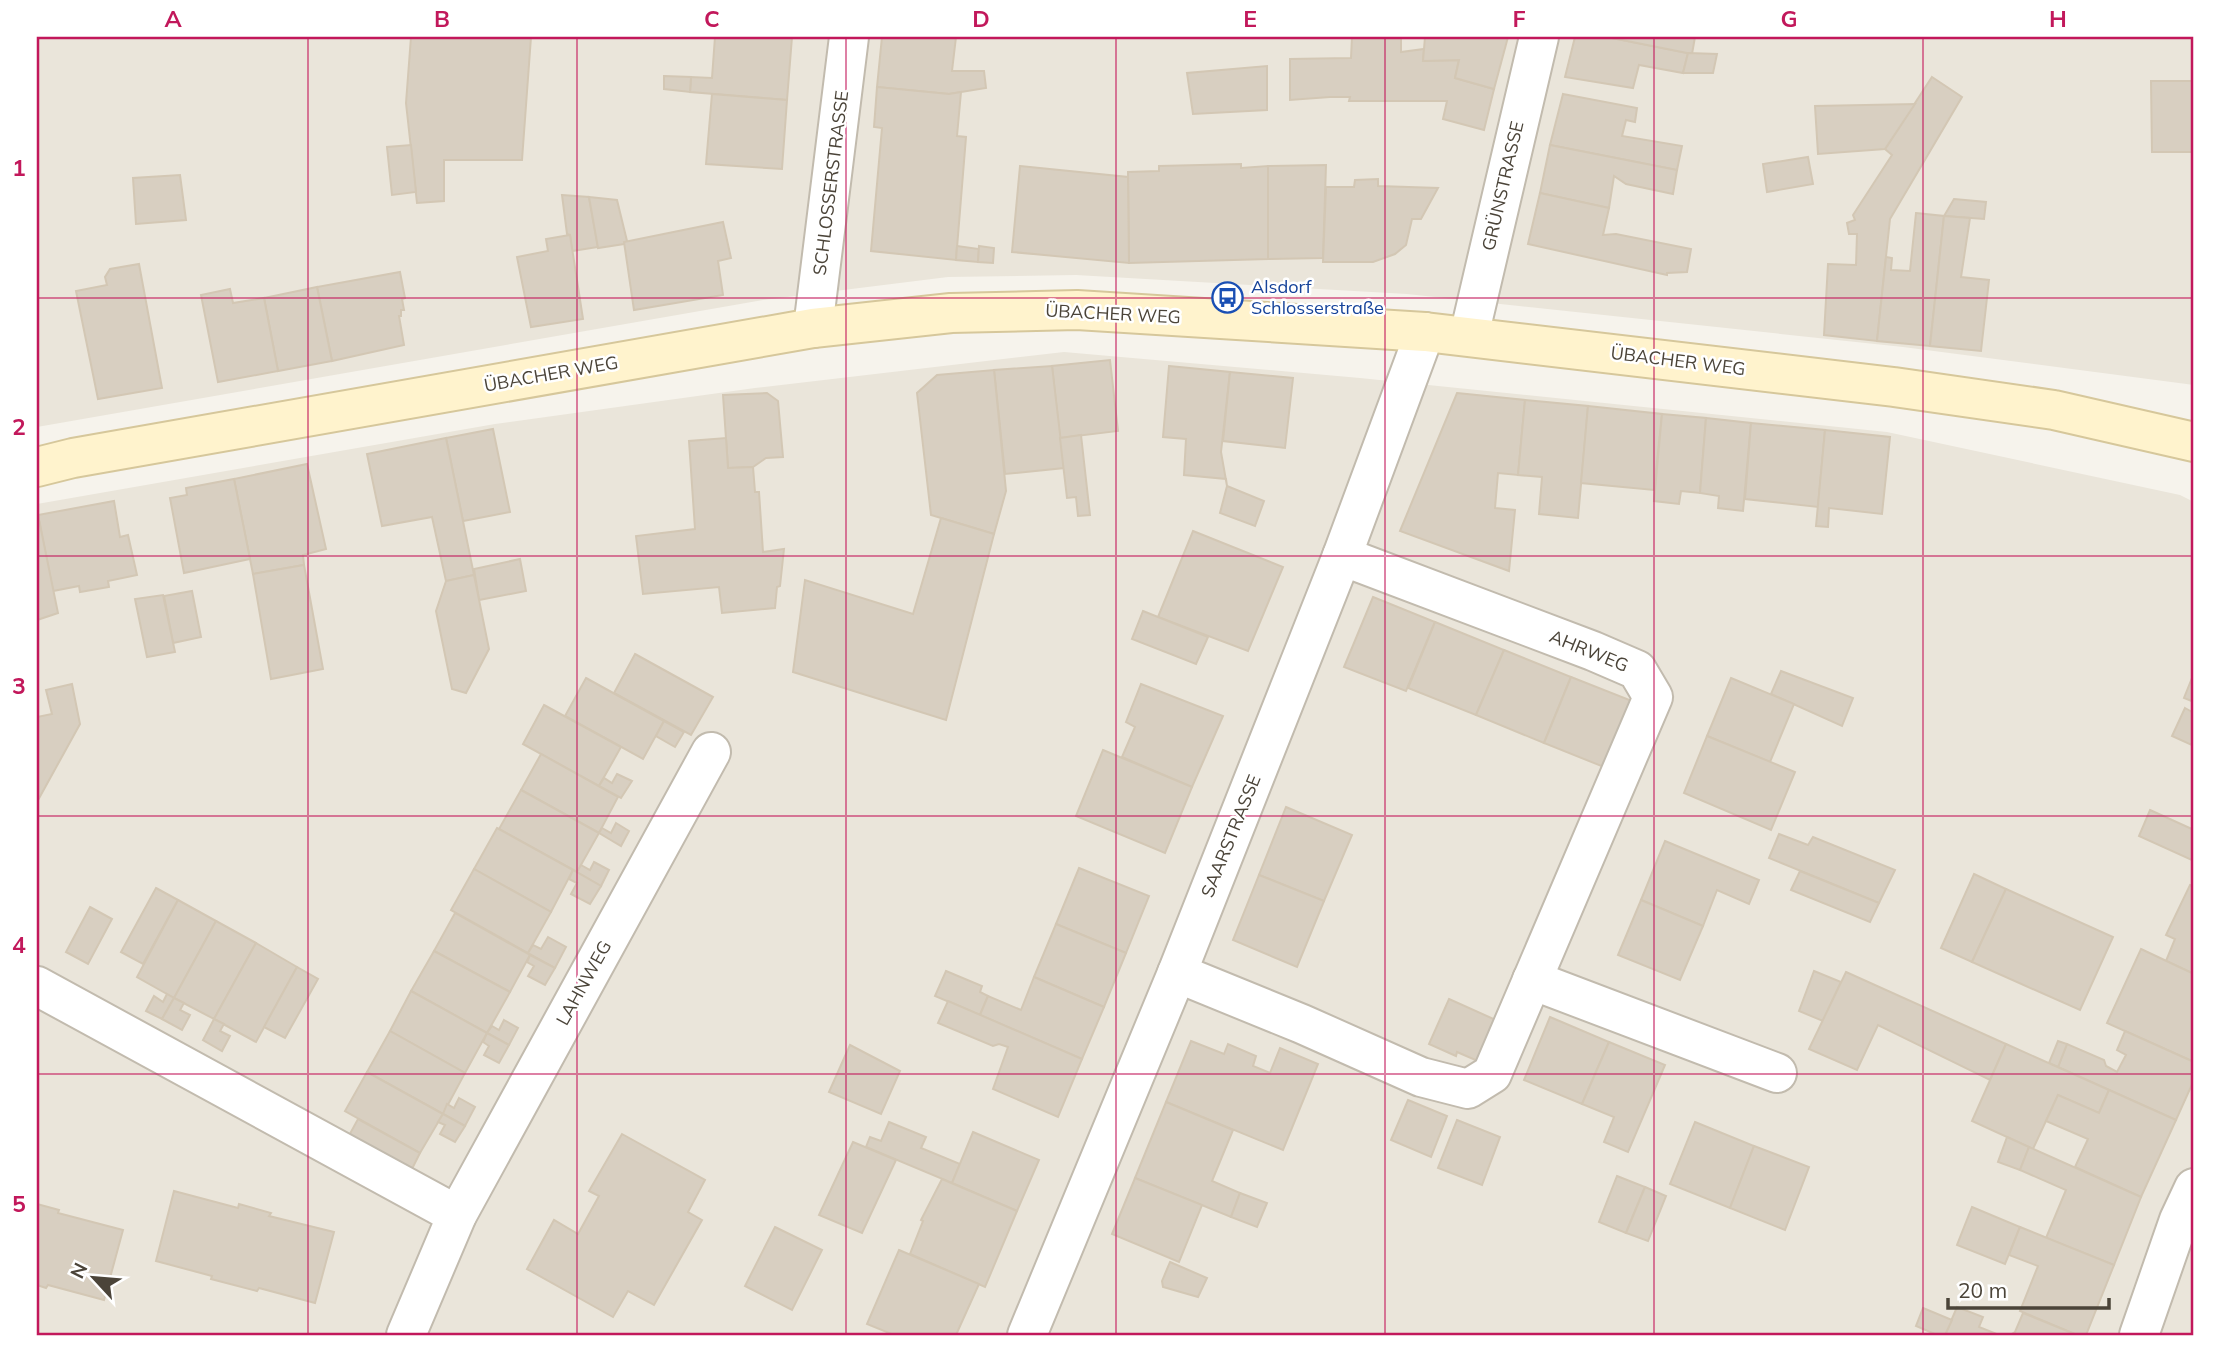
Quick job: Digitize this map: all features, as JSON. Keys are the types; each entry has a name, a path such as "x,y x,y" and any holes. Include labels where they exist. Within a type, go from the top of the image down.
{"main road":[{"name":"ÜBACHER WEG","path":"37,467 101,453 813,328 950,313 1077,310 1469,336 1934,392 2054,410 2194,442"}],"street":[{"name":"SCHLOSSERSTRASSE","path":"813,328 849,37"},
{"name":"GRÜNSTRASSE","path":"1469,336 1539,37"},
{"name":"SAARSTRASSE","path":"1027,1335 1177,973 1342,556 1425,332"},
{"name":"AHRWEG","path":"1177,973 1421,1077 1468,1089 1492,1074 1653,697 1637,670 1593,650 1342,556"},
{"name":"LAHNWEG","path":"406,1335 457,1214 711,752"},
{"path":"1532,980 1777,1073"},
{"path":"37,986 457,1214"},
{"path":"2139,1335 2179,1220 2194,1188"}],"shaded area":[{"path":"37,37 2194,37 2194,385 1903,347 1407,294 1076,275 948,277 763,300 37,427"},
{"path":"1064,352 1360,378 1887,432 2180,495 2194,502 2194,1335 37,1335 37,504 495,424 755,388"}],"building":[{"path":"411,37 531,37 522,160 444,160 444,201 417,203 406,103"},
{"path":"715,37 792,37 787,100 690,92 691,77 712,78"},
{"path":"882,37 956,37 952,71 984,71 986,88 949,94 877,87"},
{"path":"1352,37 1401,37 1401,52 1424,49 1423,61 1459,60 1455,78 1494,89 1484,130 1443,119 1447,101 1349,101 1350,97 1290,100 1290,59 1351,58"},
{"path":"1425,37 1508,37 1494,89 1455,78 1459,60 1423,61"},
{"path":"1575,37 1607,37 1688,53 1683,73 1639,65 1633,88 1565,77"},
{"path":"1607,37 1695,37 1692,54"},
{"path":"1688,53 1717,54 1713,73 1683,73"},
{"path":"1267,66 1267,110 1193,114 1187,73"},
{"path":"664,76 691,77 690,92 664,89"},
{"path":"1932,77 1962,97 1890,219 1877,341 1824,335 1828,264 1856,265 1857,234 1849,234 1847,223 1855,220 1853,215 1892,155 1885,149"},
{"path":"2151,81 2194,81 2194,152 2152,152"},
{"path":"877,87 949,94 961,92 957,136 966,137 956,260 871,251 882,128 874,127"},
{"path":"712,94 787,100 782,169 706,164"},
{"path":"1563,94 1637,108 1635,122 1626,120 1622,136 1682,146 1677,170 1550,145"},
{"path":"1915,104 1885,149 1818,154 1815,106"},
{"path":"411,145 416,192 392,195 387,147"},
{"path":"1550,145 1677,170 1673,194 1626,184 1614,176 1609,208 1540,193"},
{"path":"1808,157 1813,184 1767,192 1763,164"},
{"path":"1241,164 1241,168 1268,166 1268,259 1129,263 1128,172 1159,171 1159,166"},
{"path":"1326,165 1323,258 1268,259 1268,166"},
{"path":"1020,166 1128,177 1129,263 1012,252"},
{"path":"180,175 186,220 136,224 133,178"},
{"path":"1378,179 1378,186 1438,188 1421,219 1412,219 1406,245 1395,254 1373,262 1323,262 1326,187 1354,187 1355,180"},
{"path":"1540,193 1609,208 1603,235 1616,234 1691,249 1687,272 1667,275 1528,244"},
{"path":"562,195 589,197 598,247 572,251"},
{"path":"589,197 617,200 627,241 624,244 598,248"},
{"path":"1954,199 1986,202 1984,219 1944,216"},
{"path":"1916,213 1944,216 1930,346 1877,341 1886,257 1892,258 1891,270 1910,271"},
{"path":"1944,216 1970,218 1961,277 1989,280 1981,351 1930,346"},
{"path":"723,222 731,258 718,261 723,295 634,310 624,242"},
{"path":"570,235 583,319 531,327 517,257 548,251 546,239"},
{"path":"957,246 979,249 978,262 956,260"},
{"path":"979,246 994,248 993,263 978,262"},
{"path":"139,264 162,388 98,399 76,291 107,285 105,277 110,269"},
{"path":"400,272 405,298 402,299 404,310 401,310 399,316 404,345 332,361 317,287"},
{"path":"317,287 332,361 278,371 264,298"},
{"path":"230,289 233,303 264,298 278,371 218,382 201,295"},
{"path":"1110,360 1118,431 1060,438 1052,366"},
{"path":"1052,366 1064,468 1005,474 994,370"},
{"path":"1169,366 1230,372 1221,452 1226,479 1184,475 1186,439 1163,437"},
{"path":"994,370 1006,491 994,534 931,515 917,393 937,375"},
{"path":"1230,372 1293,378 1285,448 1223,441"},
{"path":"767,393 778,401 783,457 766,458 753,467 728,468 723,395"},
{"path":"1457,393 1525,400 1518,475 1498,473 1495,508 1515,510 1509,571 1400,531"},
{"path":"1525,400 1588,406 1578,518 1539,514 1542,477 1518,475"},
{"path":"1588,406 1662,414 1654,490 1581,483"},
{"path":"1662,414 1706,418 1700,493 1681,491 1679,504 1654,501"},
{"path":"1706,418 1751,423 1743,511 1718,508 1719,496 1700,493"},
{"path":"1751,423 1825,430 1818,507 1745,499"},
{"path":"493,429 510,512 463,521 446,438"},
{"path":"1825,430 1890,437 1882,514 1829,508 1828,527 1816,526"},
{"path":"1081,435 1090,515 1078,516 1076,497 1067,498 1060,438"},
{"path":"446,438 474,575 446,581 432,517 382,526 367,454"},
{"path":"726,438 728,468 753,467 755,492 759,492 763,552 784,549 775,608 722,613 719,587 643,594 636,536 695,529 689,441"},
{"path":"307,464 326,549 303,555 304,565 253,574 234,479"},
{"path":"234,479 250,559 184,573 170,498 187,495 186,488"},
{"path":"1227,486 1264,501 1255,526 1220,513"},
{"path":"114,501 120,537 128,535 137,575 108,581 109,587 80,592 79,586 53,591 38,515"},
{"path":"37,516 58,613 37,620"},
{"path":"941,518 994,534 946,720 793,672 805,580 913,614"},
{"path":"1193,531 1283,567 1248,651 1158,617"},
{"path":"520,559 526,591 479,600 474,569"},
{"path":"304,565 323,669 271,679 253,574"},
{"path":"474,575 489,649 466,693 452,689 436,611 446,581"},
{"path":"192,591 201,637 173,643 164,596"},
{"path":"163,595 175,652 147,657 135,599"},
{"path":"1373,597 1435,622 1406,691 1344,667"},
{"path":"1143,611 1208,637 1196,664 1132,639"},
{"path":"1435,622 1504,650 1476,715 1408,688"},
{"path":"1504,650 1571,677 1544,743 1476,715"},
{"path":"635,654 713,697 691,735 614,693"},
{"path":"1781,671 1853,698 1842,726 1771,694"},
{"path":"2194,673 2194,702 2184,698"},
{"path":"1571,677 1632,701 1604,767 1544,743"},
{"path":"586,678 664,721 643,759 565,716"},
{"path":"1731,678 1794,704 1770,762 1707,736"},
{"path":"72,684 80,724 37,802 37,717 52,714 46,690"},
{"path":"1141,684 1223,716 1192,787 1122,757 1135,727 1126,722"},
{"path":"544,705 621,747 599,786 523,744"},
{"path":"2185,708 2194,713 2194,746 2172,736"},
{"path":"664,721 684,732 675,747 656,736"},
{"path":"1707,736 1795,772 1771,830 1684,793"},
{"path":"1103,750 1192,787 1165,853 1076,816"},
{"path":"541,754 618,797 599,833 521,790"},
{"path":"617,774 632,781 621,798 599,786 604,778 612,783"},
{"path":"521,790 599,833 577,872 499,829"},
{"path":"1286,807 1352,835 1324,901 1259,875"},
{"path":"2150,810 2194,830 2194,861 2139,836"},
{"path":"616,823 629,831 621,846 599,833 602,828 611,833"},
{"path":"497,828 573,870 551,912 474,869"},
{"path":"1779,834 1808,845 1813,837 1895,870 1879,903 1769,858"},
{"path":"1665,841 1759,880 1749,904 1717,890 1703,926 1641,900"},
{"path":"594,862 609,870 601,886 577,872 581,865 590,870"},
{"path":"1079,868 1149,896 1126,953 1056,924"},
{"path":"474,869 551,912 528,953 451,910"},
{"path":"573,870 601,886 590,904 571,894 577,883 569,879"},
{"path":"1800,871 1879,903 1870,922 1791,890"},
{"path":"1974,874 2006,889 1972,962 1941,948"},
{"path":"1259,875 1324,901 1297,967 1233,940"},
{"path":"2190,885 2194,887 2194,974 2166,961 2175,939 2166,935"},
{"path":"156,888 178,900 143,964 121,952"},
{"path":"2006,889 2113,937 2080,1010 1972,962"},
{"path":"178,900 216,921 174,998 137,977"},
{"path":"1641,900 1703,926 1680,980 1618,955"},
{"path":"90,907 112,919 88,964 66,952"},
{"path":"455,913 530,955 510,992 434,951"},
{"path":"216,921 256,943 214,1019 174,998"},
{"path":"1056,924 1126,953 1104,1007 1034,977"},
{"path":"548,937 566,947 555,968 528,953 533,945 541,949"},
{"path":"256,943 297,967 256,1042 214,1019"},
{"path":"2141,949 2194,974 2194,1062 2107,1023"},
{"path":"434,951 510,992 487,1033 411,991"},
{"path":"530,955 555,968 545,985 528,976 534,966 527,962"},
{"path":"297,967 318,979 285,1038 264,1027"},
{"path":"946,971 982,986 980,992 988,996 980,1015 935,996"},
{"path":"1814,971 1841,982 1823,1021 1799,1011"},
{"path":"1846,972 2006,1044 1990,1080 1878,1025 1857,1070 1809,1049"},
{"path":"1034,977 1104,1007 1082,1059 980,1015 988,996 1021,1010"},
{"path":"411,991 487,1033 465,1073 390,1031"},
{"path":"167,994 174,998 162,1019 146,1011 154,996 163,1002"},
{"path":"174,998 184,1003 180,1010 190,1015 182,1030 162,1019"},
{"path":"1449,999 1498,1021 1480,1062 1457,1052 1456,1056 1429,1044"},
{"path":"948,1001 1082,1059 1058,1117 993,1089 1008,1047 999,1044 993,1046 938,1023"},
{"path":"1550,1017 1609,1042 1582,1104 1524,1080"},
{"path":"214,1019 224,1024 220,1031 230,1036 222,1051 203,1040"},
{"path":"504,1020 518,1028 509,1045 487,1033 492,1026 499,1030"},
{"path":"390,1031 465,1073 443,1114 367,1072"},
{"path":"2125,1031 2194,1062 2194,1080 2176,1120 2058,1067 2067,1044 2104,1060 2106,1066 2117,1072 2126,1055 2117,1050"},
{"path":"487,1033 509,1045 499,1063 484,1055 489,1046 483,1042"},
{"path":"1191,1041 1224,1054 1228,1044 1256,1056 1253,1066 1270,1073 1280,1048 1318,1064 1283,1150 1166,1102"},
{"path":"2058,1041 2067,1044 2058,1067 2049,1063"},
{"path":"1609,1042 1665,1065 1628,1152 1604,1142 1614,1117 1582,1104"},
{"path":"2006,1044 2109,1090 2099,1113 2058,1095 2033,1149 1972,1121"},
{"path":"850,1045 900,1071 881,1114 829,1092"},
{"path":"367,1072 443,1114 420,1153 345,1111"},
{"path":"2109,1090 2176,1120 2141,1197 2075,1167 2088,1139 2046,1121 2058,1095 2099,1113"},
{"path":"459,1098 475,1107 465,1126 443,1114 447,1104 454,1108"},
{"path":"1408,1100 1447,1116 1431,1157 1391,1140"},
{"path":"1166,1102 1233,1130 1212,1181 1240,1193 1231,1217 1135,1178"},
{"path":"443,1114 465,1126 455,1142 440,1134 445,1125 438,1122"},
{"path":"358,1119 420,1153 409,1175 346,1141"},
{"path":"1457,1120 1500,1137 1482,1185 1438,1168"},
{"path":"889,1122 926,1137 921,1148 960,1164 952,1183 866,1147 870,1137 881,1141"},
{"path":"1695,1122 1754,1146 1730,1208 1670,1184"},
{"path":"973,1132 1039,1160 1017,1211 952,1183"},
{"path":"622,1134 705,1180 688,1212 702,1220 654,1305 628,1291 613,1317 527,1269 554,1220 578,1234 599,1196 589,1191"},
{"path":"2007,1137 2029,1147 2020,1170 1998,1162"},
{"path":"853,1142 896,1160 862,1233 819,1215"},
{"path":"1754,1146 1809,1167 1785,1230 1730,1208"},
{"path":"2029,1147 2141,1197 2114,1265 2046,1238 2066,1190 2020,1170"},
{"path":"1617,1176 1645,1187 1626,1233 1599,1222"},
{"path":"1135,1178 1202,1205 1179,1262 1112,1234"},
{"path":"942,1179 1017,1211 985,1287 910,1254 923,1221 921,1220"},
{"path":"1645,1187 1666,1196 1648,1241 1626,1233"},
{"path":"174,1191 238,1208 239,1204 271,1213 269,1216 334,1232 315,1303 211,1279 212,1276 156,1261"},
{"path":"1240,1193 1267,1203 1257,1227 1231,1217"},
{"path":"37,1204 59,1210 58,1213 123,1230 104,1300 48,1285 46,1288 37,1285"},
{"path":"1972,1207 2020,1227 2005,1264 1957,1245"},
{"path":"775,1227 822,1250 792,1310 745,1286"},
{"path":"2020,1227 2114,1265 2086,1335 2077,1335 2020,1311 2038,1266 2009,1255"},
{"path":"899,1250 979,1284 956,1335 894,1335 867,1324"},
{"path":"1170,1262 1207,1278 1198,1297 1163,1287 1162,1281"},
{"path":"1957,1307 1983,1317 1979,1327 1999,1335 1945,1335"},
{"path":"1923,1308 1952,1320 1945,1335 1937,1335 1916,1326"},
{"path":"2023,1313 2077,1335 2010,1335 2015,1332"}],"place":[{"name":"Alsdorf Schlosserstraße","path":"1228,297"}]}
